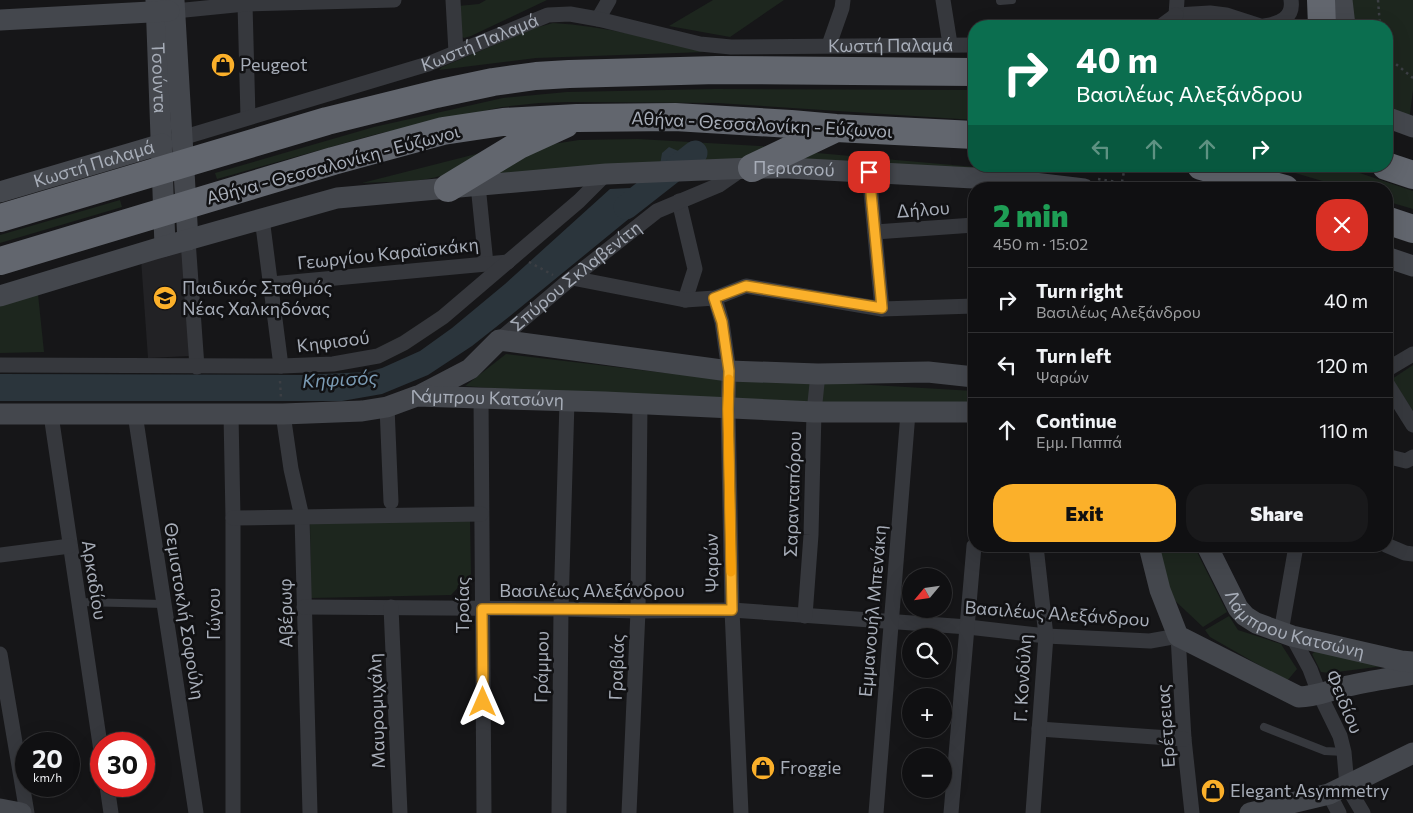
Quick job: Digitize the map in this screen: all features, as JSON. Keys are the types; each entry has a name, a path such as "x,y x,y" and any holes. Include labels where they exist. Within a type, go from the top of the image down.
{"highway":[{"path":"1321,0 1322,20"},
{"path":"4,208 327,120 493,82 536,76 717,70 968,72"},
{"path":"448,188 519,145 577,118"},
{"name":"Αθήνα - Θεσσαλονίκη - Εύζωνοι","path":"11,258 333,161 443,131 503,122 577,118 702,118 836,128 968,135"},
{"path":"739,168 836,128"},
{"path":"1393,158 1413,162"},
{"path":"1393,168 1413,175"},
{"path":"1223,172 1259,182"},
{"path":"1393,223 1413,230"}],"street":[{"path":"0,20 166,6 394,0"},
{"path":"453,0 456,52"},
{"path":"598,19 609,0"},
{"path":"829,45 843,0"},
{"path":"943,0 950,44"},
{"path":"1285,20 1292,6 1291,0"},
{"path":"1342,0 1344,20"},
{"path":"245,4 248,117"},
{"name":"Τσούντα","path":"166,6 182,138 188,240"},
{"name":"Τσούντα","path":"165,246 162,144 166,6"},
{"path":"1166,20 1176,7 1226,14 1243,20"},
{"name":"Κωστή Παλαμά","path":"4,208 162,144 428,64 548,15 570,14 700,44 731,47 968,45"},
{"path":"1393,119 1413,126"},
{"path":"0,296 165,246 337,198 606,174 739,168"},
{"name":"Περισσού","path":"739,168 869,172 1063,182"},
{"name":"Σπύρου Σκλαβενίτη","path":"417,396 470,369 499,340 570,280 657,211 720,184 739,168"},
{"path":"869,172 882,308"},
{"name":"Κηφισού","path":"0,365 197,367 281,372 378,356 392,350 443,317 579,201 606,174"},
{"path":"478,185 486,264"},
{"path":"680,201 695,269 685,300"},
{"path":"262,218 281,372"},
{"name":"Δήλου","path":"875,232 968,225"},
{"path":"188,240 197,367"},
{"name":"Γεωργίου Καραϊσκάκη","path":"271,284 486,264 512,259"},
{"path":"1393,259 1413,266"},
{"path":"570,280 685,300 714,298 746,286 882,308 968,306"},
{"name":"Ψαρών","path":"714,298 722,322 729,371 732,610 741,813"},
{"path":"499,340 729,371 818,374 928,372 968,376"},
{"path":"1393,366 1413,354"},
{"name":"Σαρανταπόρου","path":"805,616 811,535 814,412 818,374"},
{"path":"1393,393 1413,425"},
{"name":"Λάμπρου Κατσώνη","path":"0,414 231,414 282,408 362,411 387,407 417,396 640,403 814,412 968,412"},
{"name":"Τροίας","path":"481,397 484,813"},
{"name":"Γράμμου","path":"559,813 561,608 567,401"},
{"name":"Γραβιάς","path":"629,813 638,611 640,403"},
{"path":"387,407 391,502"},
{"name":"Αβέρωφ","path":"282,408 291,469 302,517 310,813"},
{"name":"Εμμανουήλ Μπενάκη","path":"876,813 908,413"},
{"name":"Αρκαδίου","path":"51,414 98,732"},
{"name":"Θεμιστοκλή Σοφούλη","path":"135,414 196,813"},
{"name":"Γώγου","path":"231,414 233,813"},
{"path":"1393,458 1406,461 1413,457"},
{"path":"233,518 482,514"},
{"path":"0,555 70,546"},
{"path":"1393,548 1413,554"},
{"path":"951,813 974,552"},
{"name":"Γ. Κονδύλη","path":"1033,813 1046,636 1037,552"},
{"path":"1150,552 1160,590 1178,636"},
{"name":"Λάμπρου Κατσώνη","path":"1210,552 1238,608 1245,616 1256,623 1287,634 1413,662"},
{"path":"1287,634 1295,552"},
{"name":"Βασιλέως Αλεξάνδρου","path":"304,607 561,608 638,611 732,610 968,627 1046,636 1150,641 1178,636"},
{"name":"Μαυρομιχάλη","path":"391,607 400,813"},
{"name":"Φειδίου","path":"1287,634 1310,669 1319,693 1340,736 1344,752 1338,790 1339,813"},
{"name":"Λάμπρου Κατσώνη","path":"1178,636 1299,697 1312,697 1319,693 1350,685 1413,674"},
{"name":"Ερέτρειας","path":"1178,636 1184,738 1192,813"},
{"path":"0,654 27,813"},
{"path":"1039,729 1184,738"},
{"path":"1250,813 1338,790 1413,753"},
{"name":"Φειδίου","path":"1338,790 1363,813"},
{"path":"108,797 111,813"},
{"path":"0,809 21,813"}],"lane":[{"path":"1000,0 1012,0"},
{"path":"79,602 164,604"},
{"path":"1264,727 1325,751 1344,752"}],"path":[{"path":"1378,0 1380,20"},
{"path":"1393,62 1413,78"},
{"path":"1122,182 1124,172"},
{"path":"512,259 570,280"},
{"path":"281,372 282,408"}],"shaded area":[{"path":"486,0 547,0 464,38 461,36 458,6 479,4"},
{"path":"713,0 784,0 730,37 669,26"},
{"path":"1351,0 1413,0 1413,90 1409,121 1393,114 1393,20 1353,20"},
{"path":"553,23 610,30 705,52 536,58 439,70 442,67 535,28"},
{"path":"716,89 968,90 968,120 717,103 539,103 502,107 377,134 217,179 215,173 374,127 503,98 567,92"},
{"path":"638,139 777,147 753,161 499,176 501,165 540,146 579,140"},
{"path":"484,152 458,169 436,177 412,181 362,183"},
{"path":"817,153 968,166 968,169 780,163 797,154"},
{"path":"1292,172 1357,172 1386,182 1326,182"},
{"path":"1393,184 1413,191 1413,209 1393,203"},
{"path":"120,200 122,207 0,243 0,235"},
{"name":"Παιδικός Σταθμός Νέας Χαλκηδόνας","path":"184,249 189,356 148,358 141,259"},
{"path":"38,294 44,352 0,353 0,305"},
{"path":"506,354 666,373 968,391 968,408 557,393 465,386"},
{"path":"1413,365 1413,411 1393,381 1393,378"},
{"path":"470,521 471,574 451,595 311,598 310,522"},
{"path":"1159,552 1197,552 1227,612 1203,627 1170,596"},
{"path":"1229,616 1238,630 1281,644 1297,669 1287,681 1210,637 1205,630"},
{"path":"1317,650 1384,666 1329,673 1321,672 1312,654"}],"water":[{"path":"669,147 704,162 660,165 662,153"},
{"path":"669,186 472,346 428,375 382,394 342,401 0,401 0,374 301,375 368,372 382,368 420,351 452,328 505,284 610,189"}],"waterway":[{"name":"Κηφισός","path":"626,207 695,153"}],"slow traffic":[{"path":"729,379 731,572"}],"place":[{"name":"Peugeot","path":"223,65"},
{"name":"Παιδικός Σταθμός Νέας Χαλκηδόνας","path":"165,298"},
{"name":"Froggie","path":"763,768"},
{"name":"Elegant Asymmetry","path":"1213,791"}],"route":[{"path":"483,702 482,609 732,610 729,371 722,322 714,298 746,286 882,308 869,172"}]}
